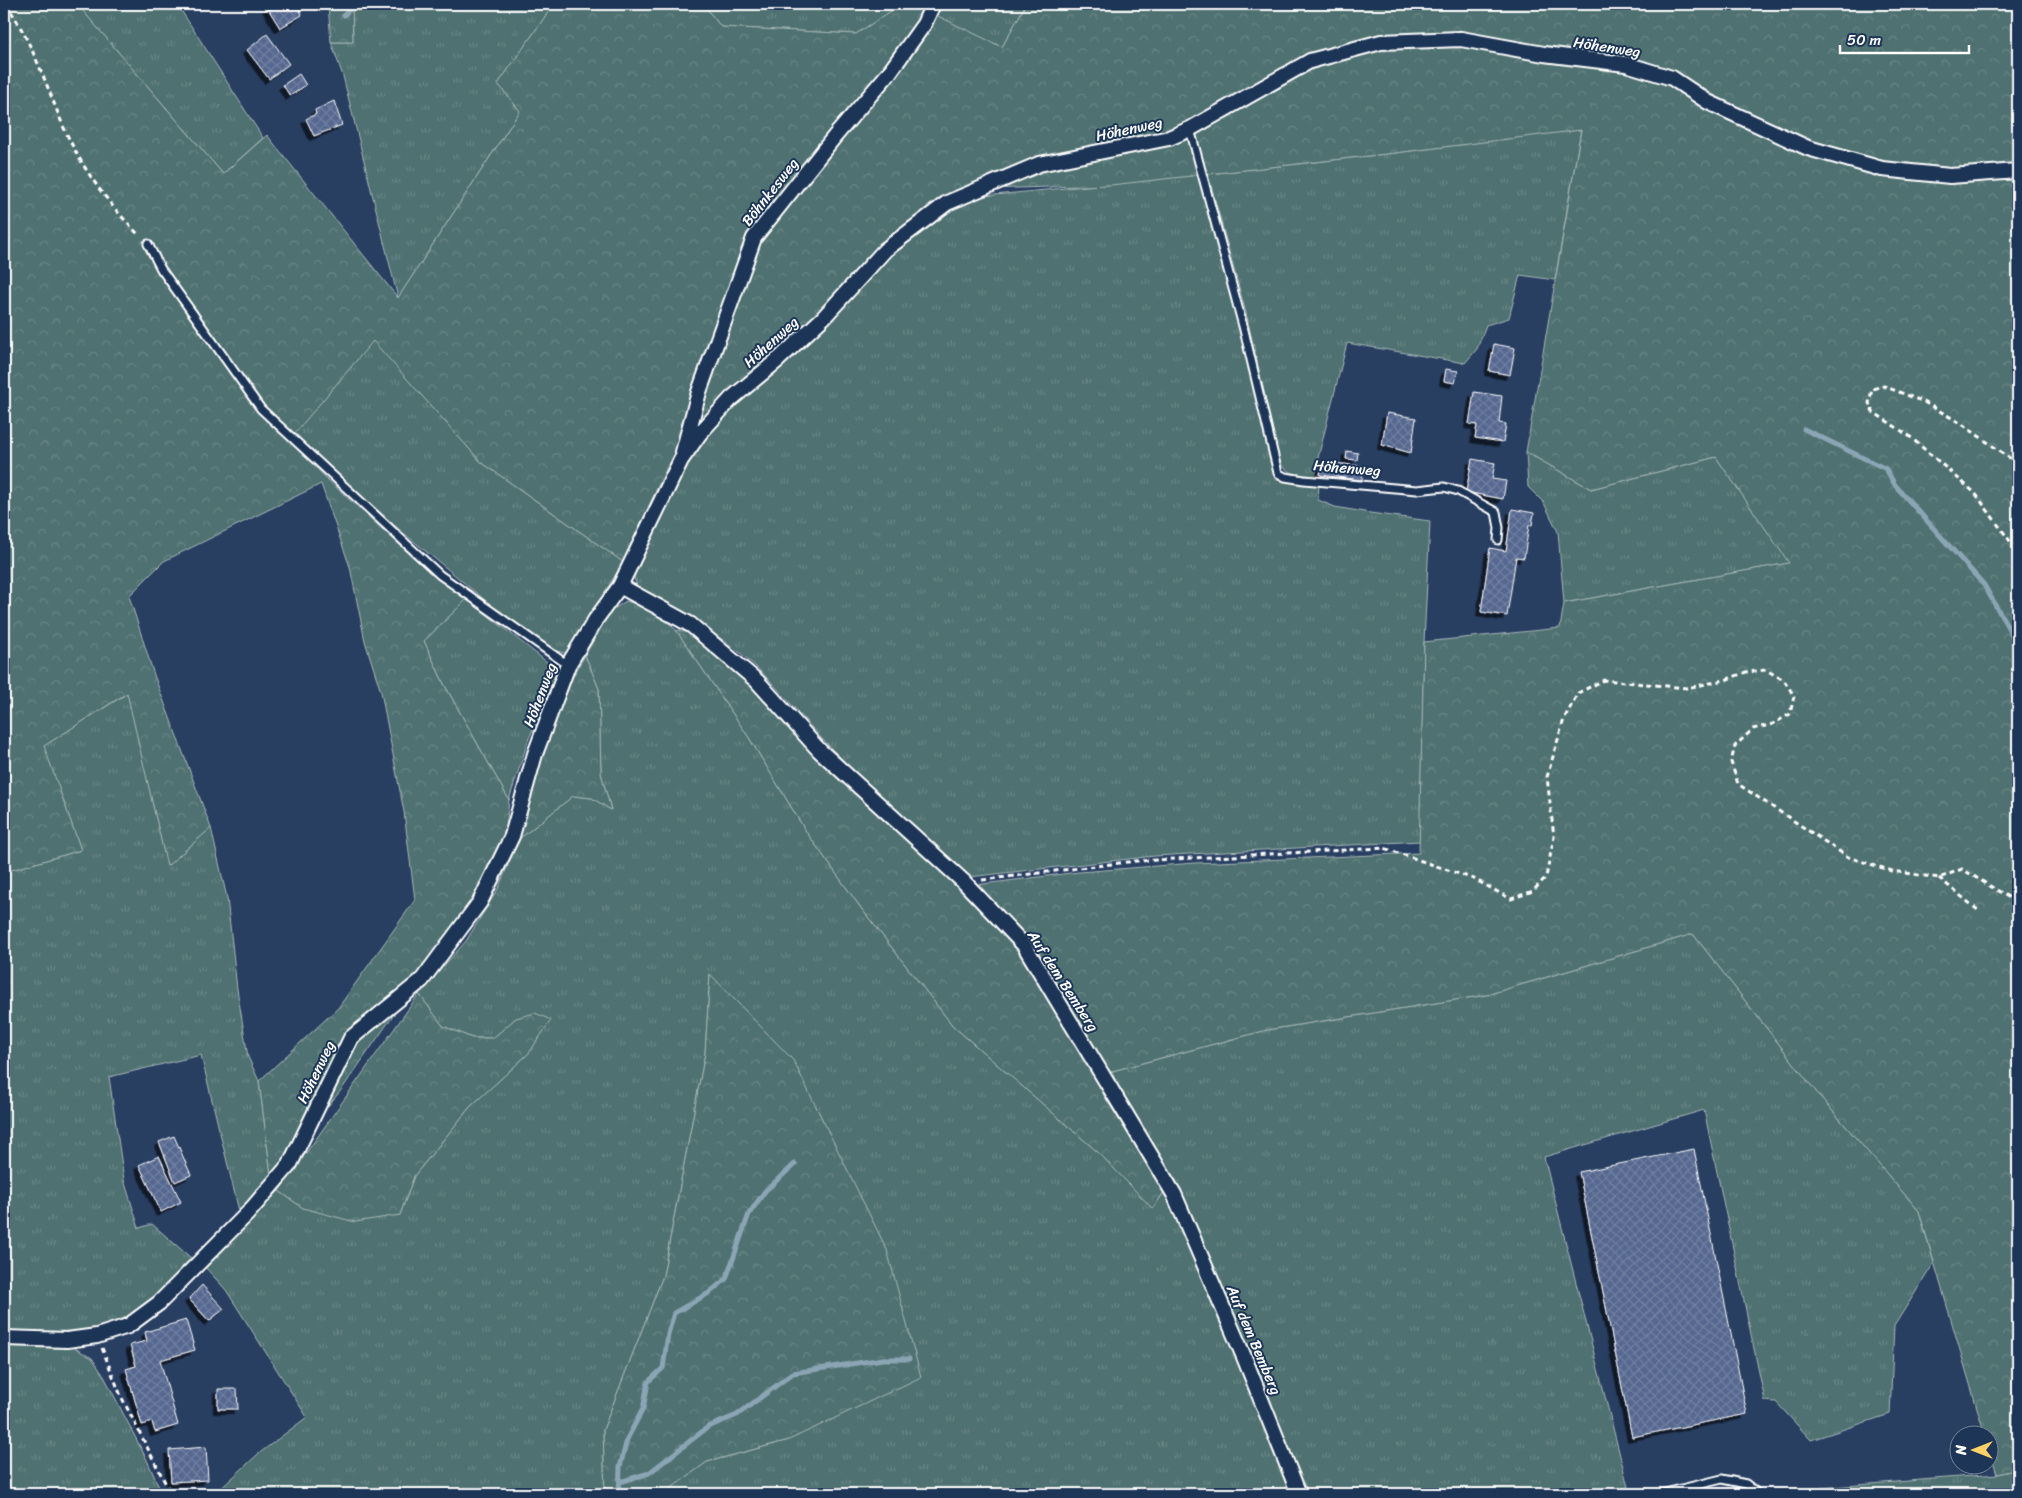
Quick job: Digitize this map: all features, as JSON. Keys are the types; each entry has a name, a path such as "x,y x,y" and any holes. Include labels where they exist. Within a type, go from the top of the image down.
{"street":[{"name":"Böhnkesweg","path":"680,460 698,392 754,238 835,136 889,73 924,24 933,4"},
{"name":"Höhenweg","path":"4,1338 68,1340 98,1336 128,1326 160,1303 248,1213 290,1164 351,1038 422,980 480,902 512,836 535,754 568,665 596,619 620,586 680,460 700,433 730,399 804,336 885,250 947,203 1039,164 1169,138 1190,129 1310,61 1381,42 1461,39 1544,54 1626,64 1663,75 1672,78 1708,102 1808,148 1882,169 1950,176 2018,171"},
{"name":"Auf dem Bemberg","path":"620,586 691,625 757,681 819,750 964,882 1024,945 1174,1194 1244,1357 1299,1494"}],"lane":[{"name":"Höhenweg","path":"1190,129 1243,326 1278,473 1285,478 1304,480 1417,490 1444,488 1458,491 1496,512 1499,528 1498,540"},
{"path":"148,244 162,269 261,409 440,575 568,665"},
{"path":"1661,1494 1722,1479 1746,1484 1758,1494"}],"path":[{"path":"6,4 36,60 65,130 92,179 103,197 148,244"},
{"path":"4,12 10,9"},
{"path":"2018,464 1962,424 1924,402 1884,386 1872,389 1869,403 1873,412 1908,435 1975,493 2018,552"},
{"path":"964,882 1136,861 1384,848 1457,872 1511,899 1533,891 1546,877 1554,838 1547,777 1564,719 1578,693 1604,680 1687,688 1725,680 1746,672 1766,670 1784,680 1794,696 1790,714 1773,724 1753,729 1735,746 1731,762 1738,784 1848,857 1892,871 1939,878 1962,869 2018,903"},
{"path":"1939,878 1979,911"},
{"path":"98,1336 121,1396 171,1494"}],"green space":[{"path":"4,4 77,4 223,174 267,135 398,298 520,111 498,84 554,4 703,4 721,27 856,34 902,4 913,4 1002,47 1026,4 2018,4 2018,1469 2000,1473 2000,1426 1982,1426 1919,1211 1818,1094 1693,934 1486,995 1267,1030 1112,1071 1103,1094 1164,1192 1153,1209 1100,1154 953,1026 861,908 807,833 748,736 676,630 690,633 751,678 918,850 959,887 1079,872 1195,863 1419,853 1424,642 1560,628 1564,603 1789,563 1716,457 1591,489 1526,452 1581,130 1111,185 956,190 883,252 781,353 701,422 666,469 623,562 481,462 373,341 289,440 328,480 437,579 467,599 424,641 444,684 509,800 506,827 485,883 458,930 413,987 342,1089 271,1175 259,1081 338,1008 415,900 404,812 381,692 365,641 350,567 321,484 164,561 129,596 154,675 211,828 167,866 127,693 44,746 81,850 4,872"},
{"path":"77,4 177,4 263,138 223,174"},
{"path":"328,4 352,4 353,42 331,42"},
{"path":"352,4 554,4 498,84 520,111 398,298 343,76 331,42 353,42"},
{"path":"703,4 902,4 856,34 721,27"},
{"path":"937,4 1026,4 1002,47 933,15"},
{"path":"1581,129 1555,280 1520,275 1509,318 1486,325 1477,349 1465,363 1347,343 1318,458 1316,476 1295,474 1283,467 1280,462 1246,313 1208,174 1395,153"},
{"path":"1199,175 1246,353 1275,479 1319,484 1318,500 1335,507 1430,521 1424,642 1420,841 1155,856 969,877 847,764 742,654 699,624 638,589 634,578 637,564 678,477 695,450 717,424 796,352 888,257 930,225 974,197"},
{"path":"373,340 481,462 623,562 570,651 564,653 551,649 491,605 394,525 293,435"},
{"path":"1526,452 1591,489 1716,457 1790,563 1564,603 1558,532 1544,503 1528,487"},
{"path":"467,599 557,670 553,686 529,738 509,800 444,684 424,641"},
{"path":"626,601 653,612 676,630 748,736 807,833 861,908 953,1026 1100,1154 1153,1208 1164,1192 1220,1313 1292,1491 1283,1494 663,1494 707,1462 789,1440 710,974 705,1053 663,1276 603,1430 605,1494 215,1494 257,1455 307,1417 226,1290 204,1266 279,1191 303,1208 400,1215 414,1176 470,1107 529,1053 516,1018 493,1038 472,1038 443,1026 419,994 466,941 498,889 519,839 573,796 592,798 611,810 601,773 599,689 585,655 611,611"},
{"path":"585,655 599,689 601,773 611,810 592,798 573,796 519,839 552,725 569,685"},
{"path":"128,693 167,866 211,828 227,898 237,989 248,1057 259,1081 271,1175 239,1211 201,1055 109,1077 124,1180 139,1228 152,1224 191,1258 156,1299 139,1312 121,1321 103,1327 65,1333 4,1331 4,872 81,850 43,746"},
{"path":"1693,934 1818,1094 1919,1211 1934,1263 1894,1326 1890,1414 1811,1440 1776,1402 1765,1401 1704,1110 1544,1157 1628,1487 1608,1494 1304,1494 1160,1158 1115,1081 1112,1071 1267,1030 1486,995"},
{"path":"710,974 793,1060 887,1250 921,1377 789,1440 707,1462 663,1494 605,1494 603,1430 663,1276 705,1053"},
{"path":"419,994 443,1026 472,1038 493,1038 516,1018 535,1013 551,1020 529,1053 470,1107 414,1176 400,1215 355,1222 303,1208 279,1191"},
{"path":"4,1343 73,1347 92,1358 105,1378 147,1460 162,1494 4,1494"},
{"path":"2018,1469 2018,1494 1820,1494 1820,1488 1972,1476 2000,1476 2000,1473"}],"building":[{"path":"272,4 287,4 289,7 297,4 302,15 280,28 267,7"},
{"path":"267,34 289,64 269,79 247,50"},
{"path":"299,74 306,85 290,96 283,85"},
{"path":"334,101 342,125 314,136 306,119 316,114 315,110"},
{"path":"1494,344 1515,348 1510,375 1489,371"},
{"path":"1446,369 1458,371 1455,383 1444,381"},
{"path":"1474,392 1502,396 1499,423 1506,424 1503,442 1475,438 1477,425 1469,424"},
{"path":"1387,413 1416,418 1411,453 1382,445"},
{"path":"1347,451 1358,453 1357,460 1346,459"},
{"path":"1472,459 1495,463 1492,479 1506,481 1503,499 1466,492"},
{"path":"1322,462 1363,466 1362,480 1320,475"},
{"path":"1512,509 1534,513 1532,525 1529,525 1524,558 1516,557 1507,616 1481,612 1490,548 1506,551"},
{"path":"174,1136 191,1175 175,1182 159,1142"},
{"path":"1694,1149 1747,1414 1632,1437 1579,1172"},
{"path":"159,1156 181,1202 161,1212 139,1165"},
{"path":"202,1285 224,1309 209,1321 189,1299"},
{"path":"186,1320 195,1350 160,1360 178,1425 155,1432 152,1422 142,1425 126,1369 136,1366 130,1345 147,1341 145,1332"},
{"path":"218,1389 237,1389 238,1409 218,1409"},
{"path":"206,1447 208,1480 171,1482 169,1450"}],"waterway":[{"path":"344,15 355,4"},
{"path":"1804,429 1886,469 1895,485 1984,585 2018,645"},
{"path":"619,1494 620,1467 627,1439 643,1409 648,1382 663,1368 668,1334 674,1313 709,1293 726,1279 749,1214 765,1191 795,1164"},
{"path":"620,1482 649,1473 708,1427 737,1415 793,1373 883,1359 909,1359"}]}
